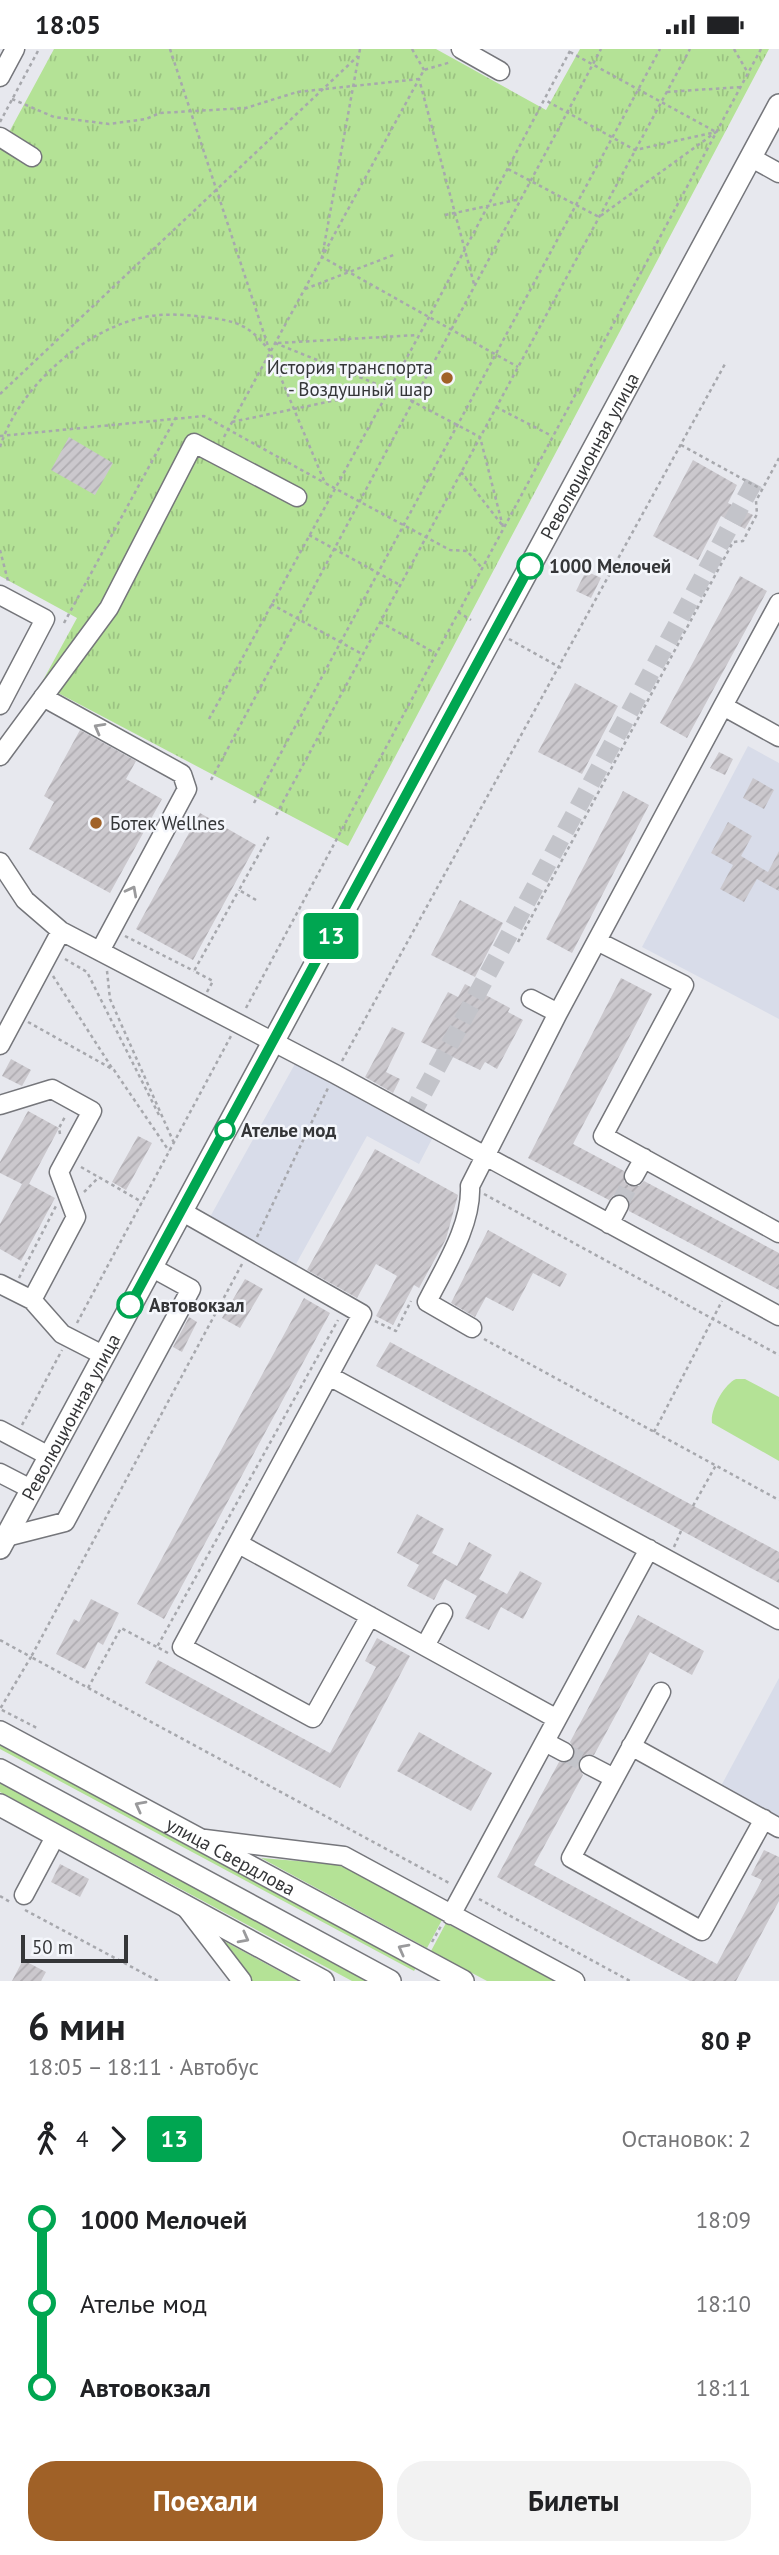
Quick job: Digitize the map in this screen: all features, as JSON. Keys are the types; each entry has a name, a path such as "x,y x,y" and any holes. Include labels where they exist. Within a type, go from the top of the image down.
{"main road":[{"name":"Революционная улица","path":"3,1542 779,104"},
{"name":"улица Свердлова","path":"0,1731 463,1981"},
{"name":"улица Свердлова","path":"0,1770 390,1981"},
{"path":"0,1805 323,1981"}],"street":[{"path":"0,76 15,49"},
{"path":"466,52 500,71"},
{"path":"0,137 32,157"},
{"path":"750,157 779,173"},
{"path":"0,756 110,608 194,443 297,497"},
{"path":"0,705 45,619 7,598"},
{"path":"477,1333 427,1302 456,1242 470,1201 470,1186 558,1013 779,603"},
{"path":"43,697 182,774 186,781 187,789 103,953"},
{"path":"723,706 779,737"},
{"path":"0,862 25,900 61,931 335,1074 779,1316"},
{"path":"0,1045 61,931"},
{"path":"597,941 684,985 603,1136 779,1233"},
{"path":"531,999 558,1013"},
{"path":"0,1105 52,1089 92,1111 59,1172 76,1217 32,1300"},
{"path":"634,1176 644,1158"},
{"path":"609,1224 619,1205"},
{"path":"181,1211 362,1314 183,1647 313,1718 370,1616"},
{"path":"3,1542 65,1522 191,1289 151,1267"},
{"path":"6,1287 32,1300 62,1333 103,1355"},
{"path":"329,1376 779,1620"},
{"path":"8,1434 49,1456"},
{"path":"0,1473 31,1489"},
{"path":"239,1544 557,1719"},
{"path":"452,1915 649,1549"},
{"path":"425,1646 443,1613"},
{"path":"631,1746 771,1823 702,1931 571,1858 631,1746 661,1692"},
{"path":"545,1742 564,1752"},
{"path":"589,1765 614,1779"},
{"path":"20,1902 56,1835"},
{"path":"200,1839 344,1856 575,1981"},
{"path":"184,1905 242,1981"}],"path":[{"path":"0,122 39,49"},
{"path":"170,49 270,352 325,483"},
{"path":"322,257 360,49"},
{"path":"412,49 424,70"},
{"path":"211,780 601,49"},
{"path":"254,803 660,49"},
{"path":"276,815 690,49"},
{"path":"734,49 748,73"},
{"path":"8,1434 69,1337 761,49"},
{"path":"209,719 428,319 571,50 716,132"},
{"path":"223,437 424,70 466,52"},
{"path":"0,394 358,56"},
{"path":"12,99 34,111 83,123 109,124 146,120 160,113 191,114 246,108 297,92 419,79"},
{"path":"419,79 475,286"},
{"path":"667,92 740,87"},
{"path":"544,100 635,150 716,132"},
{"path":"599,217 716,132"},
{"path":"508,169 599,217"},
{"path":"445,215 521,199"},
{"path":"305,289 351,274 396,254"},
{"path":"322,257 428,319 518,367"},
{"path":"0,447 1,435 38,384 91,340 136,319 163,314 223,320 251,329 270,352"},
{"path":"275,343 419,334"},
{"path":"275,343 389,389 480,437 504,528"},
{"path":"39,1729 0,1709 250,1250 335,1074 561,667 725,364"},
{"path":"232,422 295,411 389,389"},
{"path":"496,407 553,437"},
{"path":"1,435 204,416 450,550 467,551 482,568"},
{"path":"64,623 176,417"},
{"path":"681,445 762,490"},
{"path":"519,942 733,541 743,541 757,514 756,501 779,458"},
{"path":"461,472 504,528"},
{"path":"309,535 400,585"},
{"path":"0,550 7,598"},
{"path":"271,604 362,654"},
{"path":"458,612 471,620"},
{"path":"380,622 436,654"},
{"path":"500,634 561,667"},
{"path":"194,971 269,836"},
{"path":"239,890 256,900"},
{"path":"174,1143 110,999 103,953 117,931 213,981"},
{"path":"47,957 87,972 174,1143"},
{"path":"47,957 114,1070 169,1151"},
{"path":"16,1016 114,1070"},
{"path":"66,1115 59,1128 62,1139 57,1153 142,1202"},
{"path":"470,1186 779,1355"},
{"path":"6,1287 60,1199"},
{"path":"654,1431 728,1289"},
{"path":"362,1314 396,1331 412,1300"},
{"path":"477,1333 779,1500"},
{"path":"694,1506 716,1465"},
{"path":"674,1547 681,1531"},
{"path":"88,1688 121,1627 158,1647"},
{"path":"0,1640 629,1981"},
{"path":"0,1896 20,1902 158,1981"}],"shaded area":[{"path":"748,746 779,763 779,1019 642,947"},
{"path":"296,1062 433,1137 419,1164 367,1136 296,1264 210,1217"},
{"path":"779,1678 779,1817 721,1786"}],"green space":[{"path":"54,49 436,49 546,110 580,49 769,49 348,846 41,684 77,618 0,576 0,149"},
{"path":"736,1379 745,1379 779,1397 779,1461 712,1423 713,1411 719,1398"},
{"path":"0,1740 418,1964 414,1971 0,1749"},
{"path":"0,1783 368,1981 352,1981 0,1792"},
{"path":"261,1858 334,1864 350,1869 442,1920 427,1948"},
{"path":"446,1923 554,1981 487,1981 431,1951"},
{"path":"222,1940 298,1981 250,1981"}],"building":[{"path":"69,437 113,463 95,495 51,470"},
{"path":"693,460 737,485 728,503 753,515 745,529 721,516 698,560 653,536"},
{"path":"586,571 601,578 591,598 576,591"},
{"path":"740,576 767,591 687,738 660,723"},
{"path":"575,683 618,706 582,774 538,752"},
{"name":"Ботек Wellnes","path":"80,730 136,761 126,779 162,799 110,893 29,849 54,802 44,796"},
{"path":"719,752 733,759 725,775 710,768"},
{"path":"753,778 774,790 764,809 743,798"},
{"path":"623,791 649,805 572,953 546,939"},
{"path":"200,813 256,845 193,960 136,929"},
{"path":"728,822 752,836 741,856 768,872 779,851 779,891 757,879 744,902 720,889 733,865 711,853"},
{"path":"460,900 503,923 475,977 431,955"},
{"path":"621,978 652,994 573,1144 624,1171 624,1181 629,1186 639,1186 644,1181 779,1253 779,1290 629,1211 629,1200 624,1195 614,1195 609,1200 528,1158"},
{"path":"465,984 510,1008 508,1012 523,1020 497,1069 485,1062 480,1070 421,1042 448,992 458,997"},
{"path":"392,1027 405,1033 386,1072 400,1079 393,1093 365,1077"},
{"path":"11,1059 31,1070 22,1086 2,1076"},
{"path":"28,1111 59,1128 29,1184 55,1198 21,1261 0,1249 0,1224 22,1184 0,1173 0,1162"},
{"path":"138,1136 152,1143 126,1190 112,1182"},
{"path":"375,1149 458,1195 446,1239 419,1288 414,1285 393,1325 376,1316 397,1276 376,1264 357,1298 307,1270"},
{"path":"488,1230 567,1274 560,1287 533,1273 513,1311 486,1297 475,1317 451,1303"},
{"path":"245,1279 263,1289 240,1328 222,1318"},
{"path":"304,1298 330,1313 164,1619 137,1604"},
{"path":"189,1317 197,1322 182,1352 173,1347"},
{"path":"390,1342 779,1552 779,1583 376,1366"},
{"path":"417,1514 444,1529 432,1553 457,1566 469,1542 492,1555 479,1579 507,1594 520,1571 542,1583 523,1619 501,1607 489,1630 465,1618 477,1596 445,1579 434,1600 407,1586 419,1565 397,1553"},
{"path":"91,1599 119,1613 103,1645 98,1642 85,1669 56,1654 74,1619 79,1622"},
{"path":"638,1615 704,1651 692,1675 650,1652 594,1755 588,1754 579,1759 578,1766 583,1775 534,1865 717,1964 762,1880 751,1875 764,1850 779,1857 779,1901 736,1981 690,1981 497,1877 559,1762 565,1763 574,1758 575,1751 570,1742"},
{"path":"377,1638 410,1656 340,1788 145,1683 158,1660 330,1753 376,1667 365,1661"},
{"path":"419,1732 492,1773 471,1811 397,1771"},
{"path":"60,1864 89,1879 80,1897 51,1882"},
{"path":"23,1960 46,1972 41,1981 12,1981"}],"tunnel":[{"path":"411,1116 754,482"},
{"path":"619,1205 634,1176"},
{"path":"564,1752 589,1765"}],"bus line":[{"name":"13","path":"130,1305 530,566"}],"place":[{"name":"История транспорта - Воздушный шар","path":"447,378"},
{"name":"1000 Мелочей","path":"530,566"},
{"name":"Ботек Wellnes","path":"96,823"},
{"name":"Ателье мод","path":"225,1130"},
{"name":"Автовокзал","path":"130,1305"}]}
